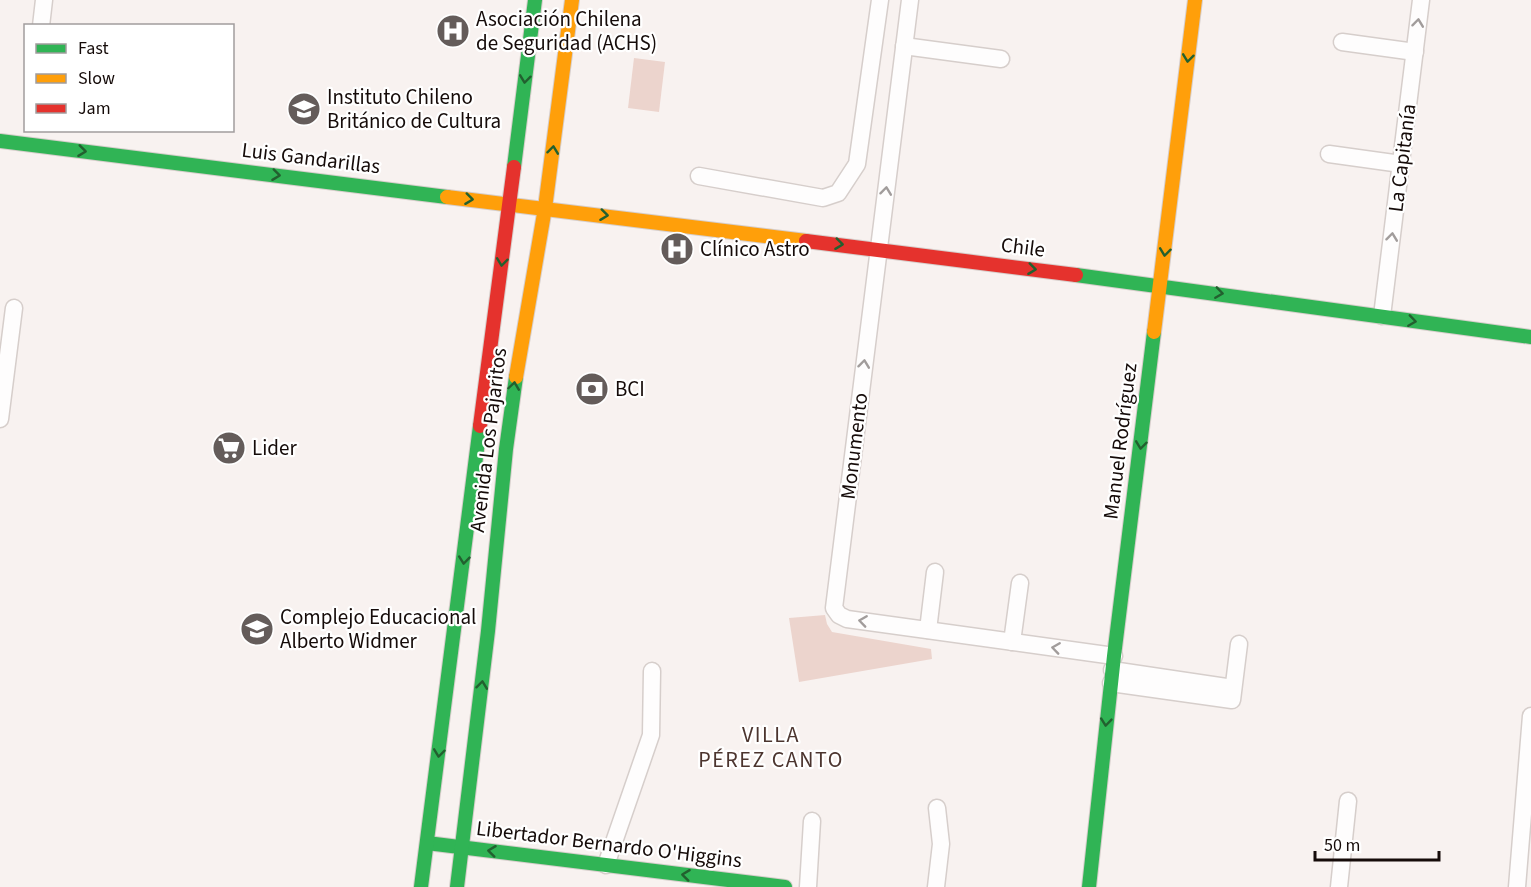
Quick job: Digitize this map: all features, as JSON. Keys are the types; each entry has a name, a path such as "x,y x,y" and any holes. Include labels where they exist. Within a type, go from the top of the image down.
{"street":[{"path":"41,24 44,0"},
{"name":"Avenida Los Pajaritos","path":"421,887 536,0"},
{"name":"Avenida Los Pajaritos","path":"457,887 488,632 506,449 518,359 545,208 572,0"},
{"path":"699,176 824,198 838,193 856,164 880,0"},
{"name":"Monumento","path":"910,0 834,604 836,612 847,619 1012,642 1112,670 1233,694 1239,644"},
{"name":"Manuel Rodríguez","path":"1089,887 1112,670 1195,0"},
{"name":"La Capitanía","path":"1382,316 1421,0"},
{"path":"1341,42 1415,52"},
{"path":"904,46 1001,59"},
{"name":"Luis Gandarillas","path":"0,141 25,137 510,204"},
{"path":"1329,154 1401,164"},
{"name":"Chile","path":"510,204 1161,285 1531,337"},
{"path":"0,419 5,346 14,308"},
{"path":"928,630 935,572"},
{"path":"1012,642 1020,583"},
{"path":"606,865 651,735 652,671"},
{"path":"1517,887 1531,716"},
{"path":"1339,887 1348,801"},
{"path":"936,887 941,844 937,808"},
{"path":"808,887 812,821"},
{"name":"Libertador Bernardo O'Higgins","path":"428,843 785,887"}],"shaded area":[{"path":"634,58 665,62 659,112 628,108"},
{"path":"825,615 832,632 931,649 932,659 799,682 789,618"}],"traffic: fast":[{"path":"514,167 535,0"},
{"path":"0,141 447,197"},
{"path":"1076,275 1531,337"},
{"path":"1089,887 1114,656 1154,332"},
{"path":"457,887 516,377"},
{"path":"421,887 480,426"},
{"path":"427,843 785,887"}],"traffic: slow":[{"path":"516,377 545,208 572,0"},
{"path":"1154,332 1195,0"},
{"path":"447,197 806,241"}],"traffic: jam":[{"path":"480,426 514,167"},
{"path":"806,241 1076,275"}],"place":[{"name":"Asociación Chilena de Seguridad (ACHS)","path":"453,31"},
{"name":"Instituto Chileno Británico de Cultura","path":"304,109"},
{"name":"Clínico Astro","path":"677,249"},
{"name":"BCI","path":"592,389"},
{"name":"Lider","path":"229,448"},
{"name":"Complejo Educacional Alberto Widmer","path":"257,629"}],"district":[{"name":"VILLA PÉREZ CANTO","path":"771,746"}]}
